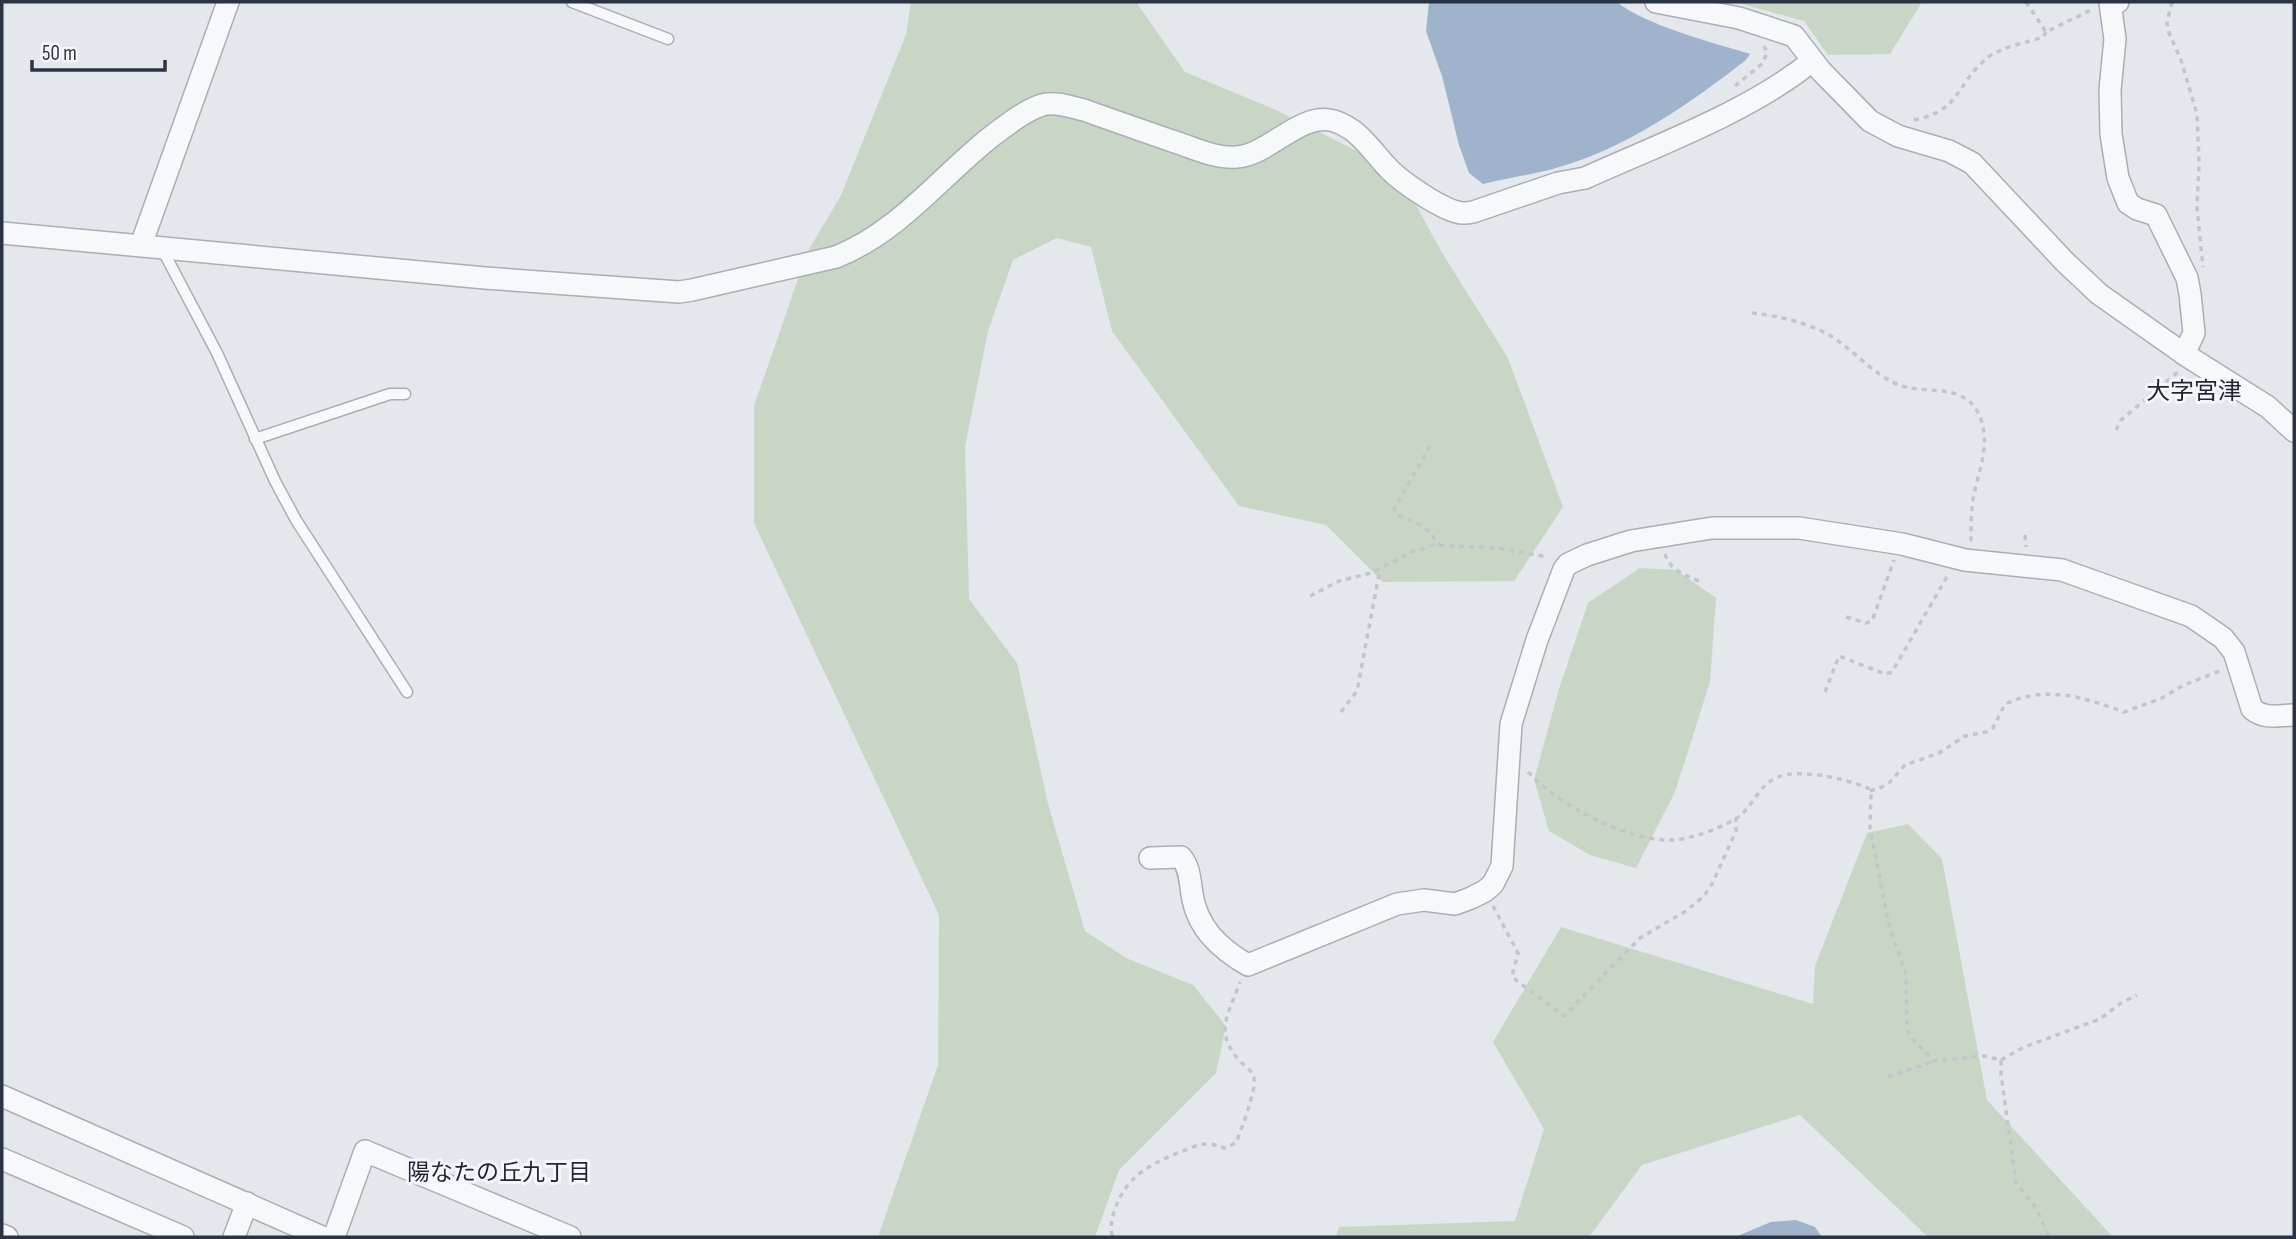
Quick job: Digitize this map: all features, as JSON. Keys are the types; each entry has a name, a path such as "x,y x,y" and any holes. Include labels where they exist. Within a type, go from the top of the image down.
{"street":[{"path":"151,246 228,2"},
{"path":"1656,2 1739,18 1794,36 1812,61 1859,110 1883,130 1949,151 1972,163 2077,275 2120,310 2188,357 2268,407 2294,430"},
{"path":"2114,2 2111,134 2118,178 2128,203 2156,215 2187,278 2194,333 2188,357"},
{"path":"2,233 485,278 679,292 836,257 852,251 901,218 969,155 1011,121 1042,105 1084,110 1227,157 1249,155 1315,120 1327,119 1356,133 1373,148 1393,173 1445,207 1464,214 1558,183 1585,178 1760,96 1790,79 1812,61"},
{"path":"1150,858 1181,857 1190,878 1192,898 1206,933 1232,956 1248,965 1397,904 1424,900 1455,904 1485,891 1493,884 1502,866 1511,724 1537,640 1568,564 1621,544 1665,534 1712,528 1799,528 1902,544 1963,559 2062,570 2095,580 2129,595 2191,616 2223,638 2234,652 2252,709 2273,718 2294,715"},
{"path":"2,1096 322,1237"},
{"path":"334,1237 365,1151 570,1237"},
{"path":"2,1159 183,1237"},
{"path":"234,1237 247,1203"},
{"path":"2,1235 7,1237"}],"lane":[{"path":"572,2 668,39"},
{"path":"151,246 217,353 255,439 296,520 407,692"},
{"path":"255,439 390,394 405,394"}],"path":[{"path":"2026,2 2046,32"},
{"path":"1911,121 1942,111 1951,104 1985,60 1993,54 2043,37 2046,32 2086,11 2114,2"},
{"path":"2172,2 2167,23 2169,33 2181,60 2196,114 2199,163 2197,208 2202,240 2203,277"},
{"path":"1733,88 1763,64 1767,52 1761,43"},
{"path":"1752,313 1781,317 1830,335 1889,380 1914,389 1958,394 1975,408 1980,416 1985,445 1983,465 1971,512 1971,546 1892,672 1885,674 1839,656 1825,692"},
{"path":"2116,430 2121,420 2188,357"},
{"path":"1430,446 1394,509 1398,516 1419,524 1431,533 1439,545"},
{"path":"1665,534 1664,553 1668,564 1703,583"},
{"path":"1846,617 1866,623 1872,621 1894,557 1902,544"},
{"path":"1310,596 1339,581 1380,569 1412,552 1439,545 1497,548 1534,554 1568,564"},
{"path":"1342,712 1357,691 1380,569"},
{"path":"1511,743 1520,763 1532,777 1574,809 1597,821 1648,837 1673,840 1695,835 1736,818 1744,813 1768,782 1788,774 1797,773 1857,783 1870,791 1882,788 1905,765 1939,753 1965,736 1993,728 2005,704 2023,696 2080,696 2124,712 2160,699 2184,685 2197,682 2237,663"},
{"path":"1870,791 1870,828 1889,926 1893,944 1906,974 1907,1030 1912,1039 1934,1061"},
{"path":"1485,891 1518,953 1512,976 1564,1016 1640,937 1686,911 1704,896 1737,831 1736,818"},
{"path":"1119,1237 1111,1236 1110,1228 1118,1202 1138,1172 1195,1146 1207,1143 1225,1148 1236,1143 1254,1078 1227,1046 1224,1033 1248,965"},
{"path":"1888,1077 1934,1061 1984,1056 2001,1060 2024,1047 2100,1019 2137,995"},
{"path":"2001,1060 2016,1182 2036,1208 2049,1237"}],"green space":[{"path":"911,2 1136,2 1185,72 1276,110 1398,172 1441,251 1508,358 1563,507 1514,581 1383,582 1326,525 1239,506 1112,331 1091,247 1057,238 1013,260 988,331 965,447 969,599 1017,663 1048,804 1085,931 1126,958 1193,985 1226,1026 1216,1073 1119,1170 1095,1237 878,1237 938,1065 939,915 754,523 754,406 807,253 841,195 906,35"},
{"path":"1735,2 1922,2 1890,54 1828,55 1804,21"},
{"path":"1640,568 1676,570 1716,598 1710,682 1675,792 1636,868 1590,855 1549,831 1534,780 1559,689 1588,603"},
{"path":"1908,824 1942,859 1987,1100 2113,1237 1928,1237 1800,1115 1642,1165 1589,1237 1336,1237 1339,1227 1515,1221 1544,1129 1493,1042 1561,927 1813,1004 1815,966 1867,833"}],"water":[{"path":"1429,2 1617,2 1662,26 1750,54 1746,60 1680,108 1608,149 1556,168 1483,184 1469,173 1459,145 1442,76 1426,31"},
{"path":"1796,1220 1815,1227 1822,1237 1735,1237 1771,1222"}],"district":[{"name":"大字宮津","path":"2194,391"},
{"name":"陽なたの丘九丁目","path":"499,1173"}]}
